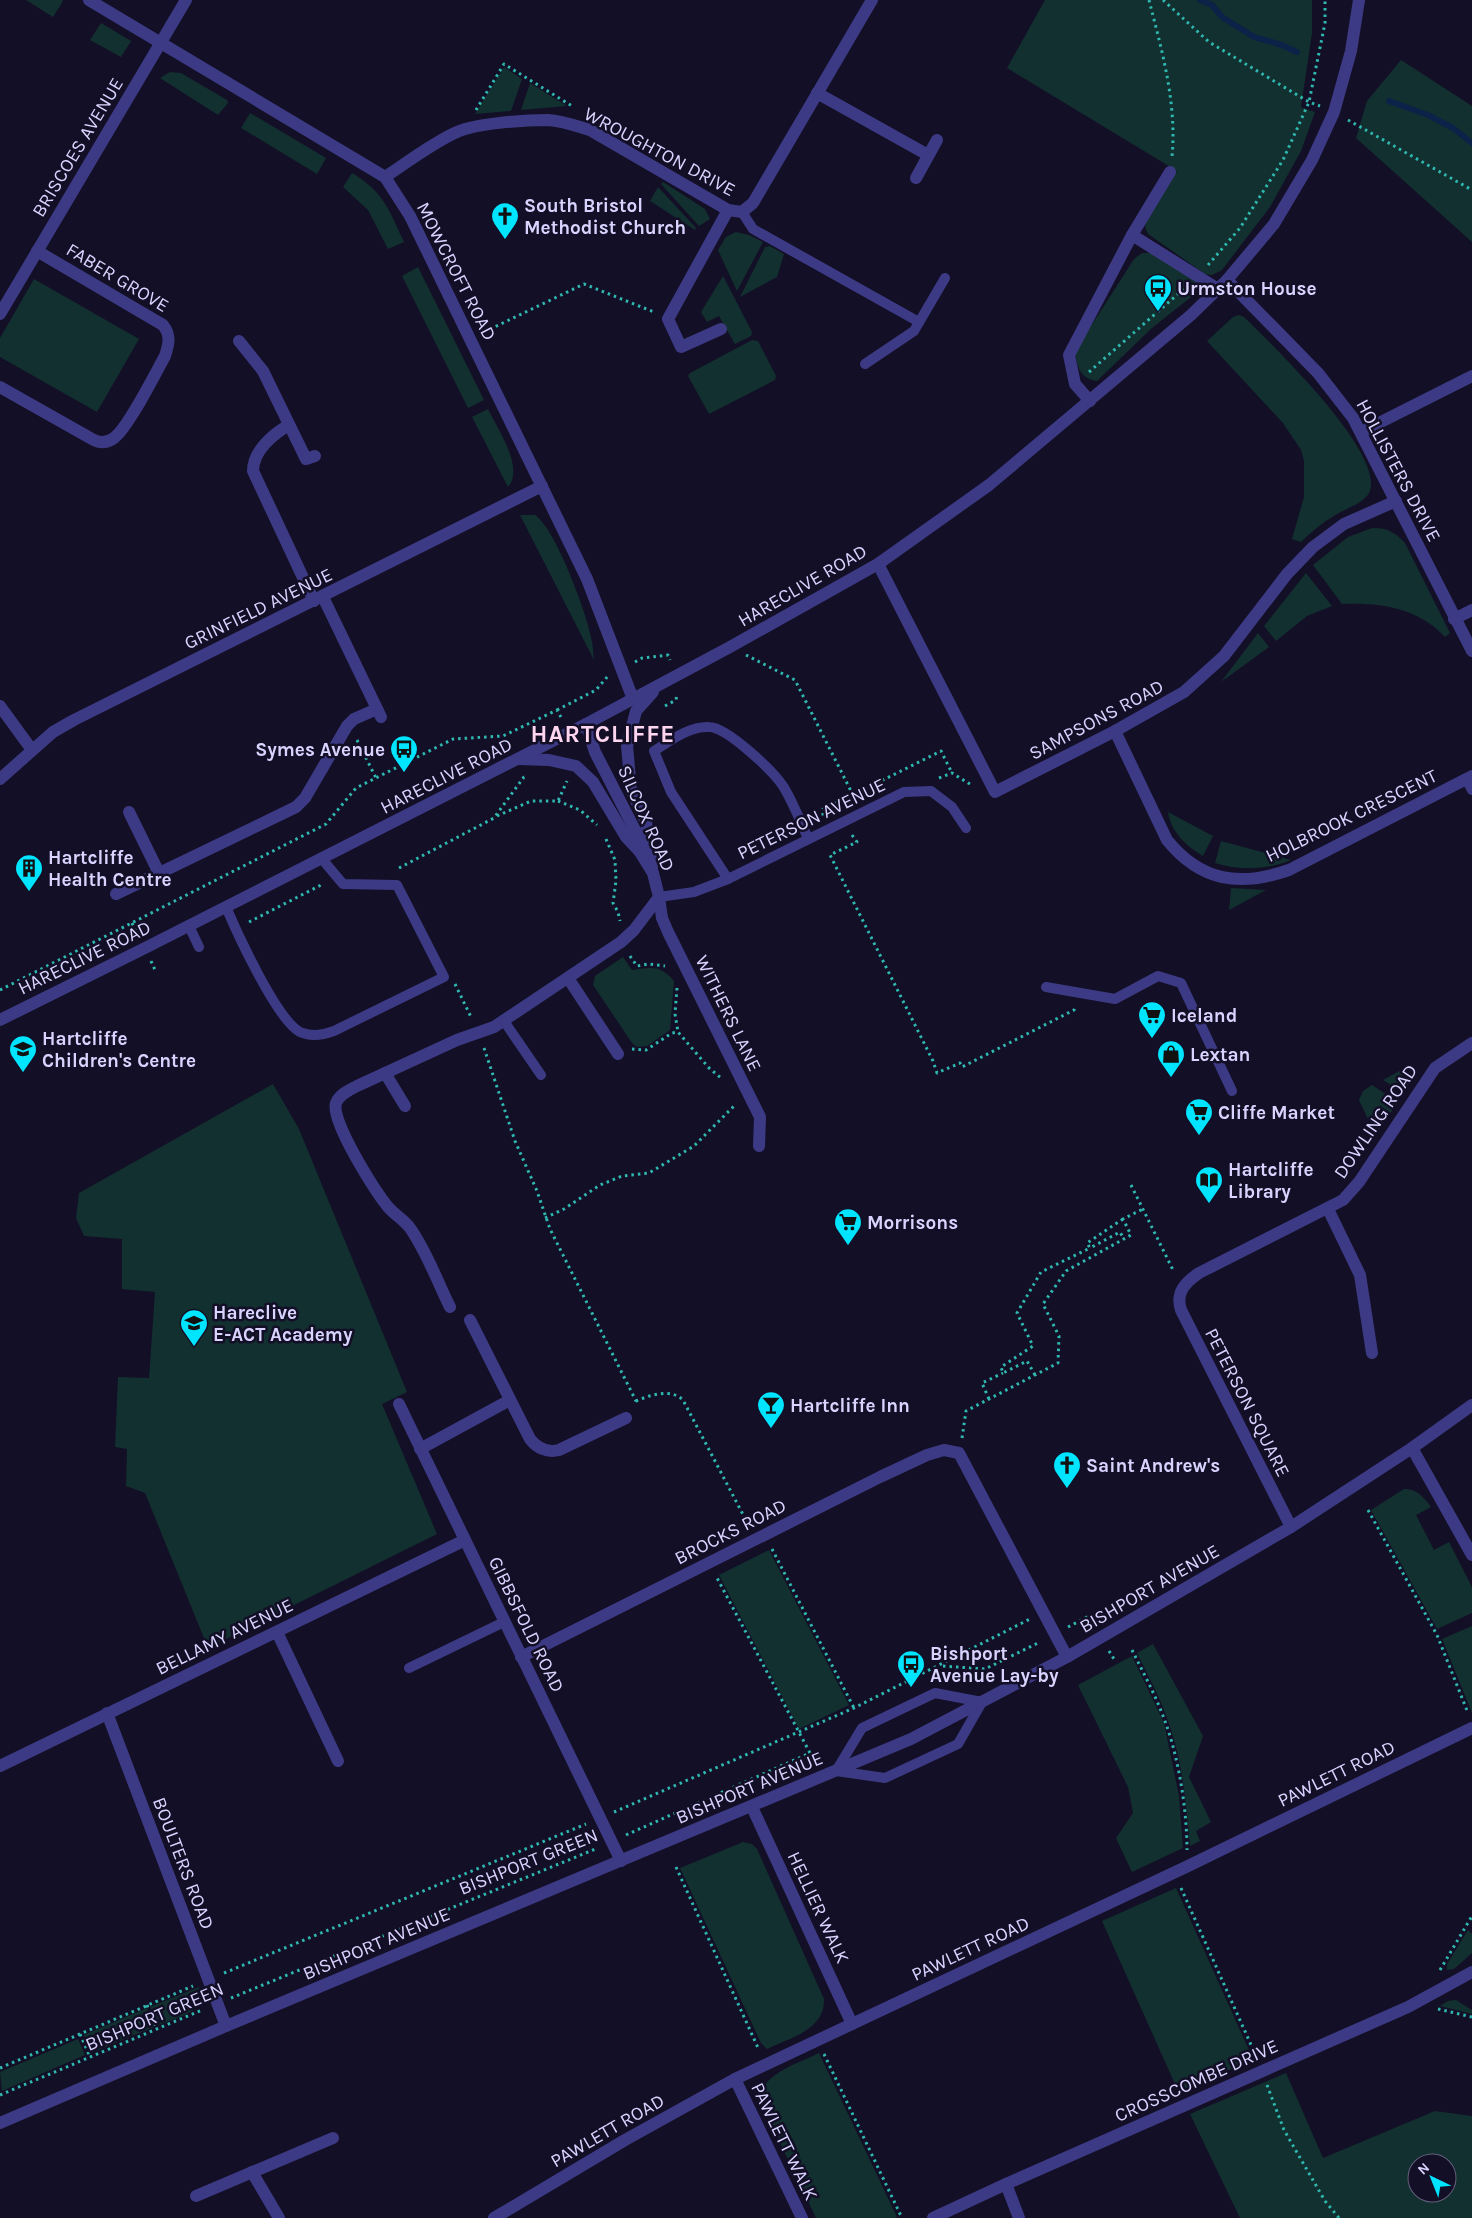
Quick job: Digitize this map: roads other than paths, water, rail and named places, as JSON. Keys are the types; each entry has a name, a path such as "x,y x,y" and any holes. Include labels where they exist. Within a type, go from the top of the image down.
{"street":[{"name":"MOWCROFT ROAD","path":"89,0 385,177 410,216 542,486 586,579 633,699"},
{"name":"BRISCOES AVENUE","path":"0,314 186,0"},
{"name":"WROUGHTON DRIVE","path":"385,177 443,140 463,130 486,125 548,120 590,130 728,210 742,212 753,203 872,0"},
{"name":"HARECLIVE ROAD","path":"0,1020 570,733 661,684 878,564 989,485 1191,315 1222,285 1274,224 1312,160 1334,112 1351,51 1359,0"},
{"path":"817,93 928,155"},
{"path":"916,178 937,140"},
{"path":"1090,401 1075,384 1069,355 1132,235 1170,172"},
{"path":"721,329 681,347 668,318 728,210"},
{"path":"1132,235 1199,276 1222,285"},
{"name":"FABER GROVE","path":"0,386 92,439 108,441 124,427 168,348 169,335 164,324 37,251"},
{"name":"HOLLISTERS DRIVE","path":"1222,285 1318,373 1342,402 1361,432 1454,619 1472,651"},
{"path":"239,341 263,371 306,460 315,456"},
{"path":"1361,432 1472,376"},
{"path":"116,894 301,803 349,724 354,719 379,713 253,471 255,460 267,441 277,431 289,425"},
{"name":"GRINFIELD AVENUE","path":"0,779 53,732 74,720 542,486"},
{"name":"SAMPSONS ROAD","path":"878,564 999,790 1173,700 1200,680 1224,656 1287,574 1318,542 1344,524 1396,501"},
{"path":"1454,619 1472,610"},
{"path":"653,873 646,822 631,790 626,746 636,711 661,684"},
{"path":"0,706 32,750"},
{"name":"SILCOX ROAD","path":"450,1307 412,1231 389,1208 362,1168 337,1117 336,1102 343,1094 385,1073 479,1032 489,1030 504,1021 621,942 634,930 659,897 653,873 640,852 636,832 595,752 586,724"},
{"name":"HOLBROOK CRESCENT","path":"1115,731 1167,840 1176,851 1198,868 1214,875 1234,880 1266,878 1289,870 1470,781"},
{"path":"518,759 550,760 576,766 593,782 626,837 640,852"},
{"path":"129,812 159,873"},
{"name":"WITHERS LANE","path":"659,897 665,925 681,971 760,1117 760,1146"},
{"path":"568,978 618,1054"},
{"name":"DOWLING ROAD","path":"1180,1292 1188,1280 1199,1273 1343,1200 1358,1182 1434,1068 1472,1043"},
{"path":"385,1073 405,1106"},
{"path":"1328,1209 1360,1275 1372,1352"},
{"name":"PETERSON SQUARE","path":"1180,1292 1179,1304 1181,1310 1291,1527"},
{"path":"470,1320 530,1439 539,1448 549,1451 567,1447 626,1418"},
{"path":"420,1449 510,1400"},
{"name":"GIBBSFOLD ROAD","path":"399,1404 621,1861"},
{"name":"BISHPORT AVENUE","path":"0,2123 226,2026 911,1739 1067,1657 1291,1527 1412,1448 1472,1405"},
{"path":"1412,1448 1472,1555"},
{"name":"BROCKS ROAD","path":"521,1656 927,1455 944,1450 959,1454 1067,1657"},
{"name":"BELLAMY AVENUE","path":"0,1766 465,1540"},
{"path":"277,1632 338,1761"},
{"name":"BOULTERS ROAD","path":"107,1714 226,2026"},
{"name":"PAWLETT ROAD","path":"494,2218 625,2140 735,2079 1186,1867 1472,1728"},
{"name":"HELLIER WALK","path":"752,1807 852,2024"},
{"name":"CROSSCOMBE DRIVE","path":"933,2218 1408,2007 1472,1972"},
{"name":"PAWLETT WALK","path":"735,2079 802,2218"},
{"path":"196,2196 333,2138"},
{"path":"252,2172 279,2218"},
{"path":"1006,2184 1019,2218"}],"lane":[{"path":"742,212 753,229 919,322"},
{"path":"865,364 909,336 945,278"},
{"path":"728,879 671,792 654,751 691,730 711,726 737,741 764,765 783,786 808,838"},
{"name":"PETERSON AVENUE","path":"659,897 694,892 728,879 904,792 931,791 952,807 966,828"},
{"path":"226,907 235,929 284,1017 301,1033 323,1035 444,977 397,885 343,884 336,878 322,859"},
{"path":"189,926 199,948"},
{"path":"1046,987 1116,998 1158,976 1181,983 1232,1091"},
{"path":"504,1021 541,1074"},
{"path":"409,1668 504,1622"},
{"path":"934,1693 982,1702 958,1744 885,1778 836,1771 862,1728 934,1693"}],"waterway":[{"path":"1200,0 1212,5 1222,17 1254,37 1282,45 1297,52"},
{"path":"1389,101 1428,115 1453,128 1472,143"}],"place":[{"name":"South Bristol Methodist Church","path":"505,240"},
{"name":"Urmston House","path":"1158,312"},
{"name":"Symes Avenue","path":"404,773"},
{"name":"Hartcliffe Health Centre","path":"29,892"},
{"name":"Iceland","path":"1152,1039"},
{"name":"Hartcliffe Children's Centre","path":"23,1073"},
{"name":"Lextan","path":"1171,1078"},
{"name":"Cliffe Market","path":"1199,1136"},
{"name":"Hartcliffe Library","path":"1209,1204"},
{"name":"Morrisons","path":"848,1246"},
{"name":"Hareclive E-ACT Academy","path":"194,1347"},
{"name":"Hartcliffe Inn","path":"771,1429"},
{"name":"Saint Andrew's","path":"1067,1489"},
{"name":"Bishport Avenue Lay-by","path":"911,1688"}],"district":[{"name":"HARTCLIFFE","path":"603,734"}]}
